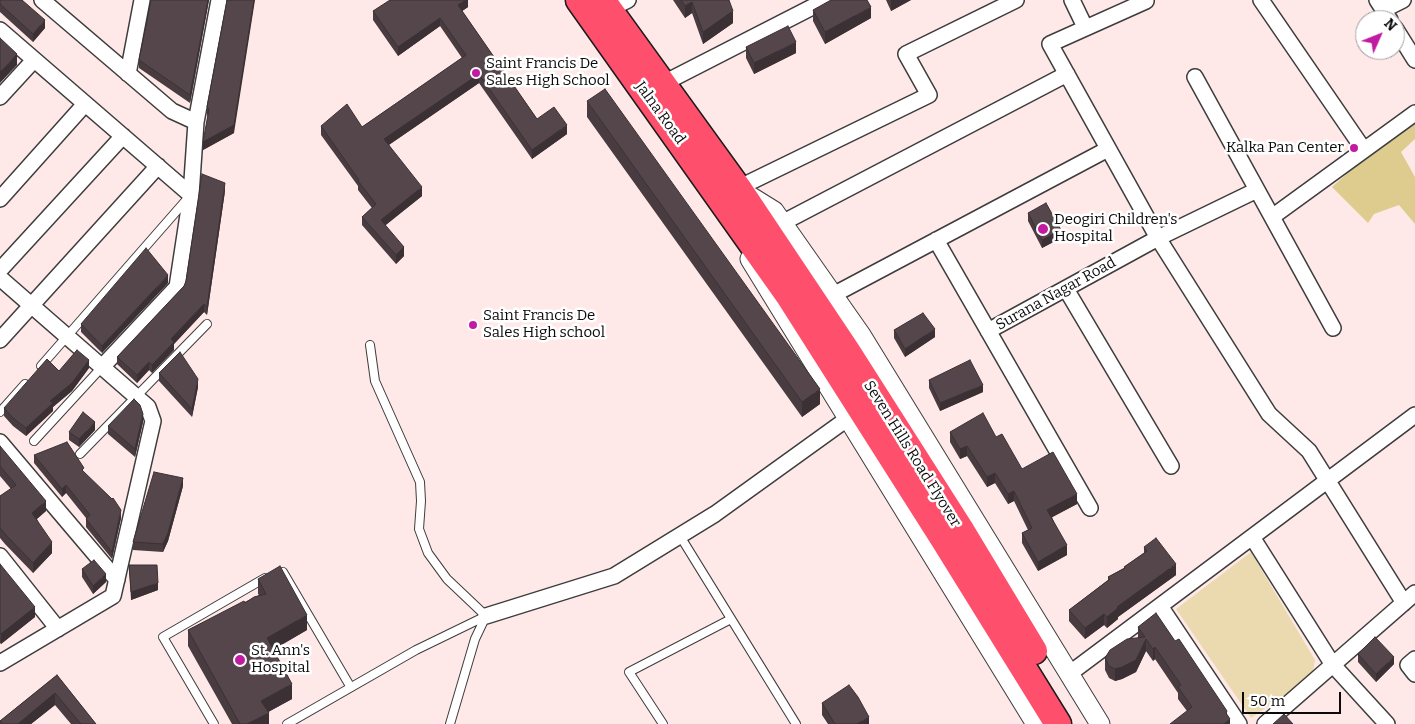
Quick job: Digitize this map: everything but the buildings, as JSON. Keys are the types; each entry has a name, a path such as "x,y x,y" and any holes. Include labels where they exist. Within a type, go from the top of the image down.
{"highway":[{"name":"Jalna Road","path":"579,0 762,224"},
{"name":"Jalna Road","path":"613,3 662,84 738,188"},
{"name":"Seven Hills Road Flyover","path":"738,188 847,351 950,514 1078,724"},
{"name":"Seven Hills Road Flyover","path":"762,224 763,259 856,400 1058,724"}],"street":[{"path":"42,0 172,111 196,122"},
{"path":"128,74 142,0"},
{"path":"102,366 177,287 192,195 196,122 219,0"},
{"path":"662,84 826,0"},
{"path":"738,188 929,95 906,54 1016,0"},
{"path":"1072,0 1085,27"},
{"path":"1261,0 1364,150"},
{"path":"1383,10 1403,0"},
{"path":"1146,1 1050,44 1158,238 1269,414 1309,451 1327,480 1410,598 1265,724"},
{"path":"0,30 192,195"},
{"path":"1405,44 1415,60"},
{"path":"0,97 34,60"},
{"path":"1036,724 751,263 762,224 1067,74"},
{"path":"1195,77 1333,328"},
{"path":"0,199 85,104"},
{"path":"1272,217 1415,113"},
{"path":"0,270 123,136"},
{"path":"833,295 1108,149"},
{"path":"0,340 158,166"},
{"name":"Surana Nagar Road","path":"988,331 1158,238 1257,190"},
{"path":"762,224 833,295 861,335 1100,724"},
{"path":"936,240 1090,508"},
{"path":"0,278 148,407 153,422 114,596 0,663"},
{"path":"1066,288 1171,466"},
{"path":"1069,674 1415,415"},
{"path":"486,616 614,576 715,514 848,419"},
{"path":"0,442 117,580"},
{"path":"1252,537 1333,665 1387,724"},
{"path":"0,556 58,629"},
{"path":"1160,606 1239,724"},
{"path":"1415,660 1408,665 1415,674"}],"lane":[{"path":"37,371 192,195"},
{"path":"80,454 207,324"},
{"path":"370,345 375,381 420,482 419,529 428,553 447,579 486,616"},
{"path":"34,441 102,366"},
{"path":"0,412 31,378"},
{"path":"680,536 796,724"},
{"path":"214,724 163,637 282,569 350,686"},
{"path":"287,724 350,686 416,650 486,616"},
{"path":"450,724 475,639 486,616"},
{"path":"663,724 629,672 731,619"}],"shaded area":[{"path":"1415,120 1415,139 1401,152 1415,177 1415,224 1399,205 1374,214 1368,223 1332,187 1386,139 1399,136"},
{"path":"1251,552 1315,660 1312,676 1251,718 1176,609"}],"place":[{"name":"Saint Francis De Sales High School","path":"476,73"},
{"name":"Kalka Pan Center","path":"1354,148"},
{"name":"Deogiri Children's Hospital","path":"1043,229"},
{"name":"Saint Francis De Sales High school","path":"473,325"},
{"name":"St. Ann's Hospital","path":"240,660"}]}
